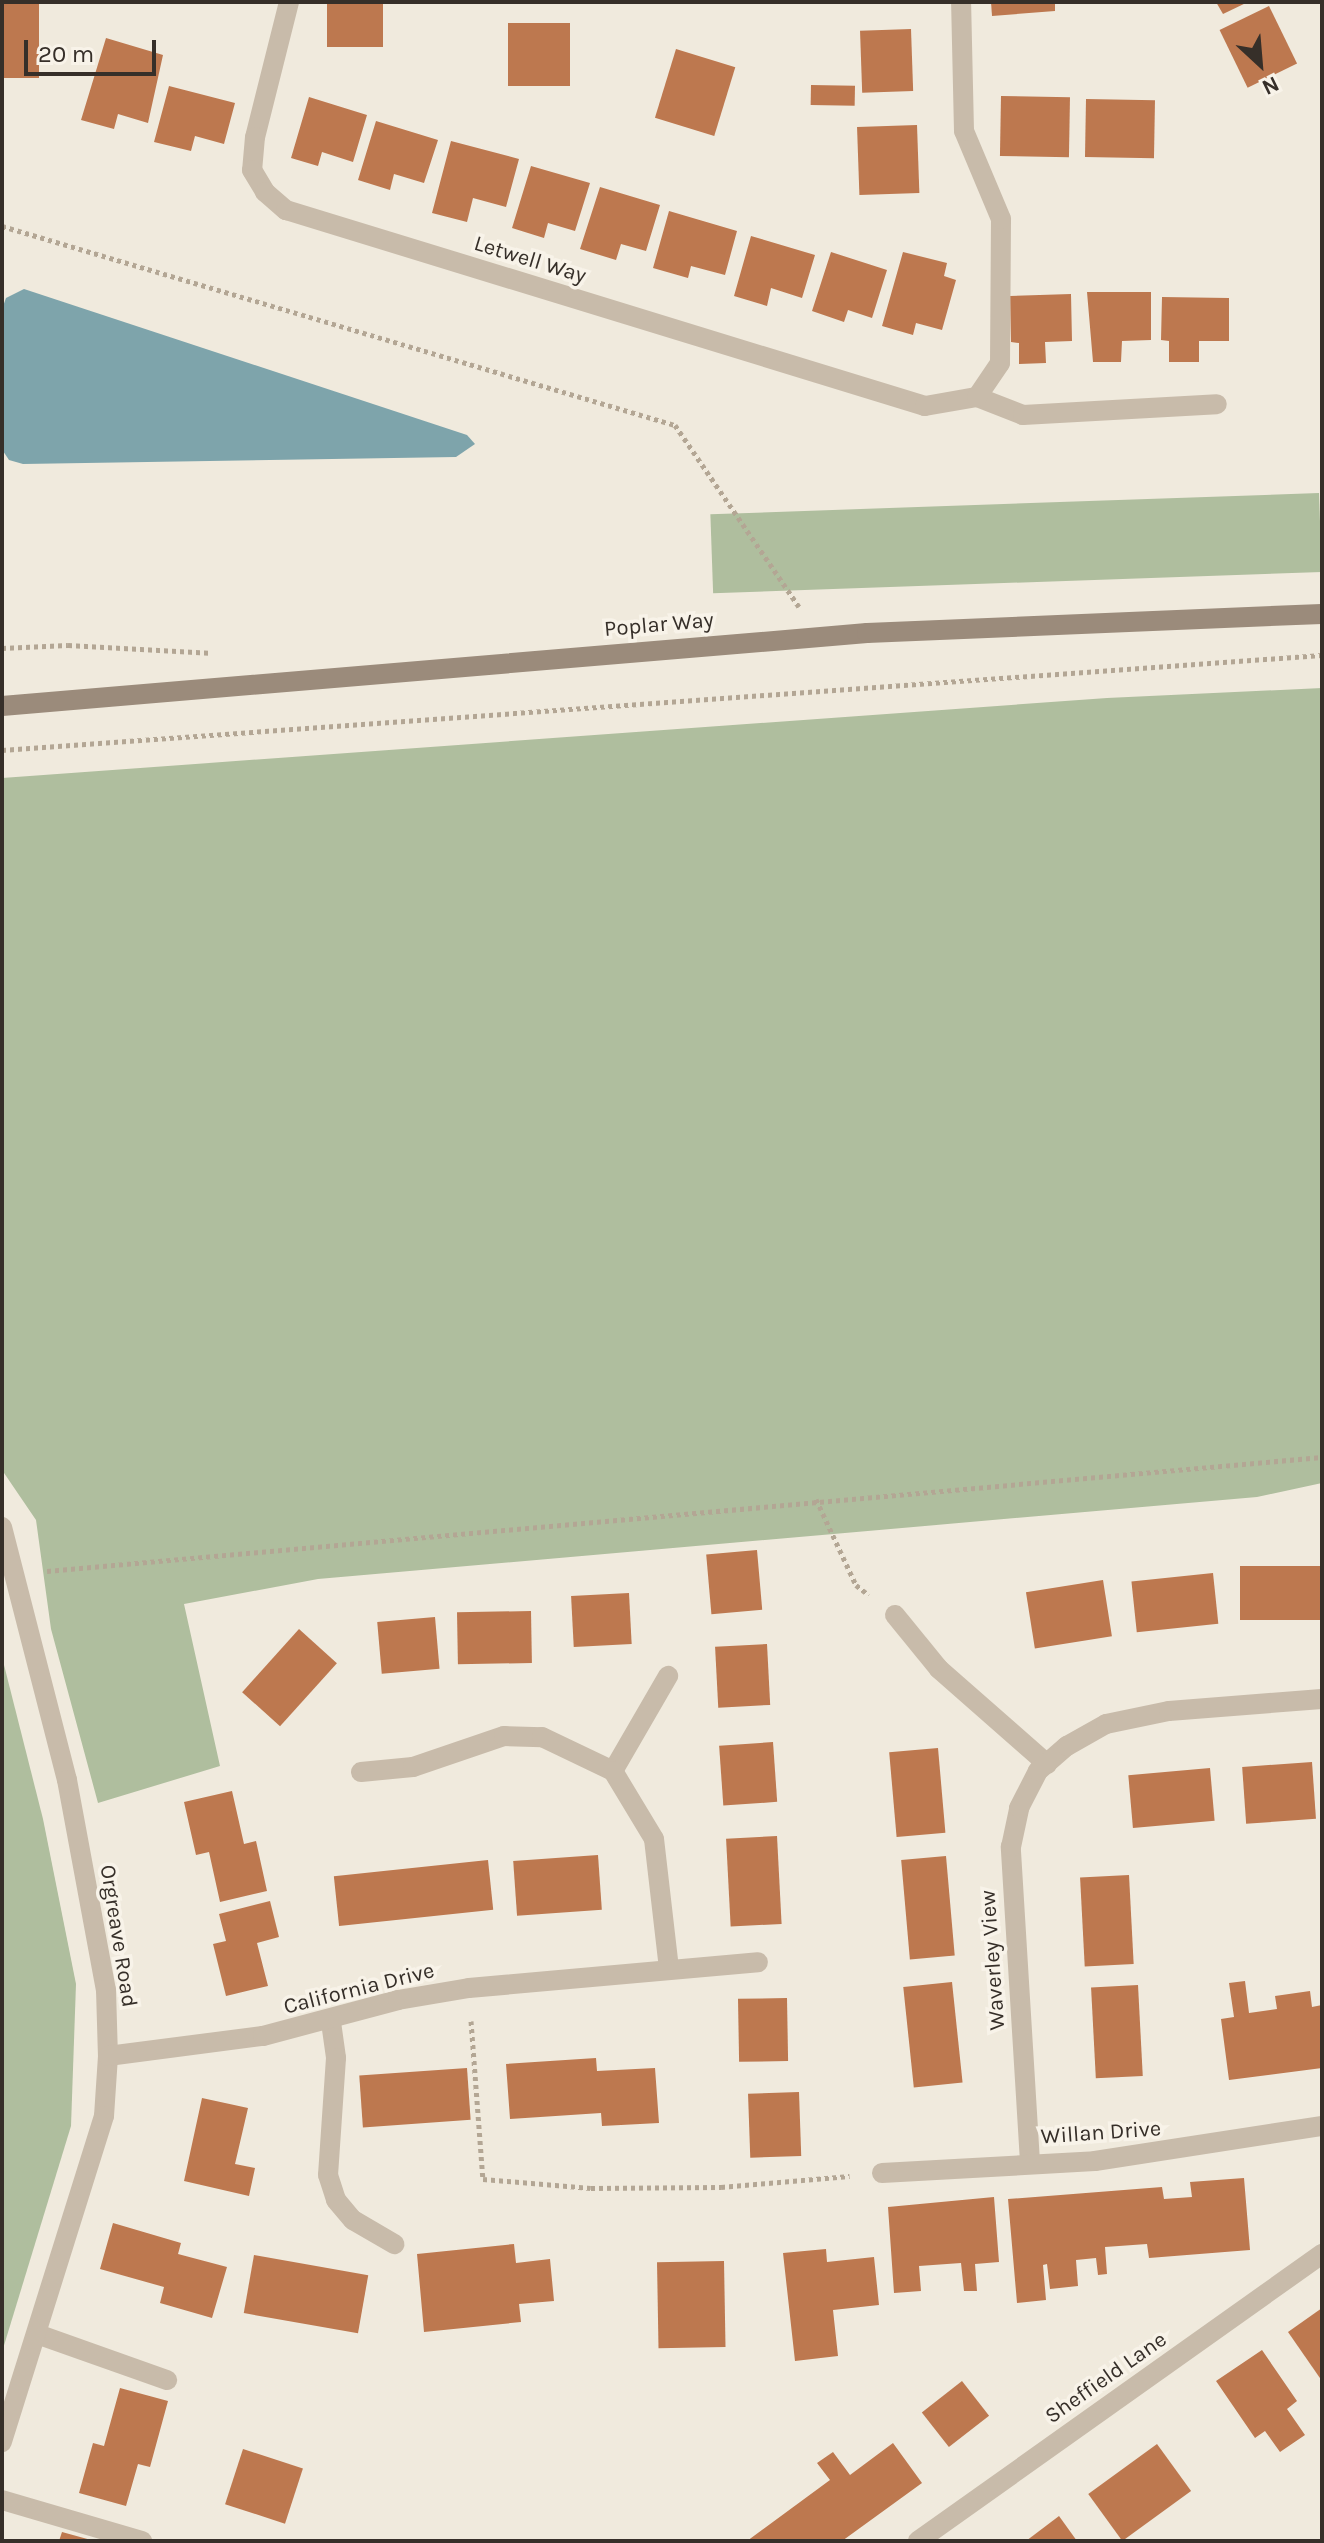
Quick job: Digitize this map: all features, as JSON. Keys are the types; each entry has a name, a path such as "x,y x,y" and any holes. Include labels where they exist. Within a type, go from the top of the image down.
{"main road":[{"name":"Poplar Way","path":"2,706 867,633 1322,614"}],"street":[{"name":"Letwell Way","path":"289,2 255,137 252,170 265,192 286,210 925,406 977,397"},
{"path":"961,2 964,131 1001,219 1000,363 977,397 1023,415 1217,404"},
{"name":"Orgreave Road","path":"2,1527 18,1574 67,1780 106,1990 108,2056 104,2116 2,2442"},
{"path":"895,1615 939,1669 1047,1764"},
{"path":"613,1771 668,1676"},
{"name":"Waverley View","path":"1030,2162 1011,1847 1019,1808 1047,1764 1106,1724 1169,1711 1322,1699"},
{"path":"361,1772 413,1767 504,1736 542,1737 613,1771 654,1839 669,1969"},
{"name":"California Drive","path":"108,2056 331,2022 398,2000 469,1988 758,1962"},
{"path":"331,2022 336,2058 328,2175 336,2200 353,2220 394,2244"},
{"name":"Willan Drive","path":"882,2173 1182,2150 1322,2126"},
{"name":"Sheffield Lane","path":"918,2541 1322,2254"},
{"path":"37,2334 167,2380"},
{"path":"2,2500 142,2541"}],"path":[{"path":"2,226 675,425 806,618"},
{"path":"2,750 1322,655"},
{"path":"18,1574 816,1499 1322,1457"},
{"path":"816,1499 856,1585 895,1615"},
{"path":"469,1988 483,2179 591,2188 721,2187 882,2173"}],"green space":[{"path":"1319,493 1322,572 713,593 710,514"},
{"path":"1322,688 1322,1483 1257,1497 318,1579 184,1604 220,1766 98,1803 51,1629 36,1520 2,1470 2,778 1107,698"},
{"path":"2,1657 43,1819 76,1984 71,2126 2,2352"}],"water":[{"path":"24,289 467,435 475,444 456,457 23,464 9,460 3,451 2,309 6,298"}],"building":[{"path":"2,2 39,2 39,78 2,78"},
{"path":"327,2 383,2 383,47 327,47"},
{"path":"991,2 1055,2 1055,11 992,16"},
{"path":"1216,2 1248,2 1223,14"},
{"path":"1269,6 1297,64 1248,88 1220,30"},
{"path":"508,23 570,23 570,86 508,86"},
{"path":"911,29 913,91 862,93 860,31"},
{"path":"106,38 163,55 148,123 118,114 114,129 81,120"},
{"path":"676,49 735,67 714,136 655,118"},
{"path":"811,85 855,86 855,106 811,105"},
{"path":"169,86 235,103 224,144 195,136 191,151 154,142"},
{"path":"1001,96 1070,97 1069,157 1000,156"},
{"path":"309,97 367,115 353,162 322,152 318,166 291,158"},
{"path":"1086,99 1155,100 1154,158 1085,157"},
{"path":"376,121 438,140 424,183 394,174 390,190 358,180"},
{"path":"917,125 919,193 859,195 857,127"},
{"path":"451,141 519,159 506,207 473,198 467,222 432,213"},
{"path":"531,166 590,183 575,231 548,223 544,238 512,228"},
{"path":"600,187 660,205 646,251 621,244 616,260 580,249"},
{"path":"669,211 737,231 725,275 691,266 688,278 653,268"},
{"path":"751,236 815,255 802,298 771,288 767,306 734,296"},
{"path":"831,252 887,270 872,318 848,310 844,322 812,311"},
{"path":"903,252 947,263 944,276 956,280 942,330 916,323 913,335 882,326"},
{"path":"1087,292 1151,292 1151,340 1122,341 1121,362 1093,362"},
{"path":"1071,294 1072,341 1045,342 1046,363 1019,364 1019,343 1011,342 1010,296"},
{"path":"1162,297 1229,298 1229,341 1199,341 1199,362 1169,362 1169,341 1161,340"},
{"path":"757,1550 762,1610 711,1614 706,1554"},
{"path":"1240,1566 1322,1566 1322,1620 1240,1620"},
{"path":"1213,1573 1218,1624 1137,1632 1131,1582"},
{"path":"1103,1580 1112,1636 1035,1649 1026,1592"},
{"path":"629,1593 632,1644 574,1647 571,1596"},
{"path":"531,1611 532,1663 458,1664 457,1612"},
{"path":"435,1617 440,1669 382,1674 377,1622"},
{"path":"299,1629 337,1663 280,1726 242,1692"},
{"path":"767,1644 770,1705 718,1708 715,1647"},
{"path":"773,1742 777,1802 723,1806 719,1746"},
{"path":"938,1748 945,1833 897,1837 889,1752"},
{"path":"1312,1762 1316,1819 1246,1824 1242,1767"},
{"path":"1210,1768 1215,1821 1133,1828 1128,1775"},
{"path":"232,1791 244,1844 256,1841 267,1891 220,1902 209,1852 196,1855 184,1802"},
{"path":"777,1836 782,1924 731,1927 726,1839"},
{"path":"598,1855 602,1910 517,1916 513,1861"},
{"path":"946,1856 955,1956 910,1960 901,1860"},
{"path":"488,1860 493,1910 339,1926 334,1876"},
{"path":"1129,1875 1134,1964 1085,1966 1080,1878"},
{"path":"270,1901 279,1937 257,1943 268,1986 226,1996 213,1944 226,1941 219,1914"},
{"path":"1245,1981 1249,2013 1277,2009 1275,1996 1310,1991 1312,2007 1322,2005 1322,2068 1229,2080 1221,2019 1234,2017 1229,1983"},
{"path":"952,1982 963,2082 914,2088 903,1987"},
{"path":"1138,1985 1143,2076 1096,2078 1091,1987"},
{"path":"787,1998 788,2061 739,2062 738,1999"},
{"path":"596,2058 597,2071 655,2068 659,2123 602,2126 601,2113 510,2119 506,2064"},
{"path":"467,2068 471,2120 363,2127 359,2076"},
{"path":"799,2092 801,2156 750,2158 748,2094"},
{"path":"202,2098 248,2108 235,2164 255,2168 249,2196 184,2181"},
{"path":"1244,2178 1250,2250 1149,2258 1147,2244 1105,2247 1107,2274 1098,2275 1096,2258 1076,2260 1078,2286 1050,2289 1047,2264 1043,2265 1046,2300 1017,2303 1008,2199 1162,2187 1164,2199 1192,2197 1190,2182"},
{"path":"994,2197 999,2262 975,2264 977,2291 964,2291 961,2263 919,2266 921,2291 894,2293 888,2207"},
{"path":"113,2223 181,2243 178,2254 227,2267 212,2318 160,2303 164,2287 100,2269"},
{"path":"514,2244 516,2263 550,2259 554,2301 519,2304 521,2322 424,2332 417,2254"},
{"path":"826,2249 827,2262 874,2257 879,2305 833,2310 838,2356 795,2361 783,2253"},
{"path":"254,2255 368,2275 358,2333 244,2313"},
{"path":"724,2261 726,2347 659,2348 657,2262"},
{"path":"1322,2308 1322,2381 1288,2332"},
{"path":"1262,2350 1297,2401 1287,2409 1305,2435 1280,2452 1265,2431 1255,2438 1216,2381"},
{"path":"962,2381 989,2416 949,2447 922,2412"},
{"path":"120,2388 168,2401 150,2467 138,2464 126,2506 79,2493 93,2443 104,2446"},
{"path":"893,2443 922,2483 842,2541 747,2541 830,2480 817,2463 833,2452 850,2475"},
{"path":"1157,2444 1191,2491 1122,2541 1088,2494"},
{"path":"243,2449 303,2468 285,2524 225,2504"},
{"path":"1059,2516 1077,2541 1026,2541"},
{"path":"62,2532 91,2540 91,2541 59,2541"}]}
